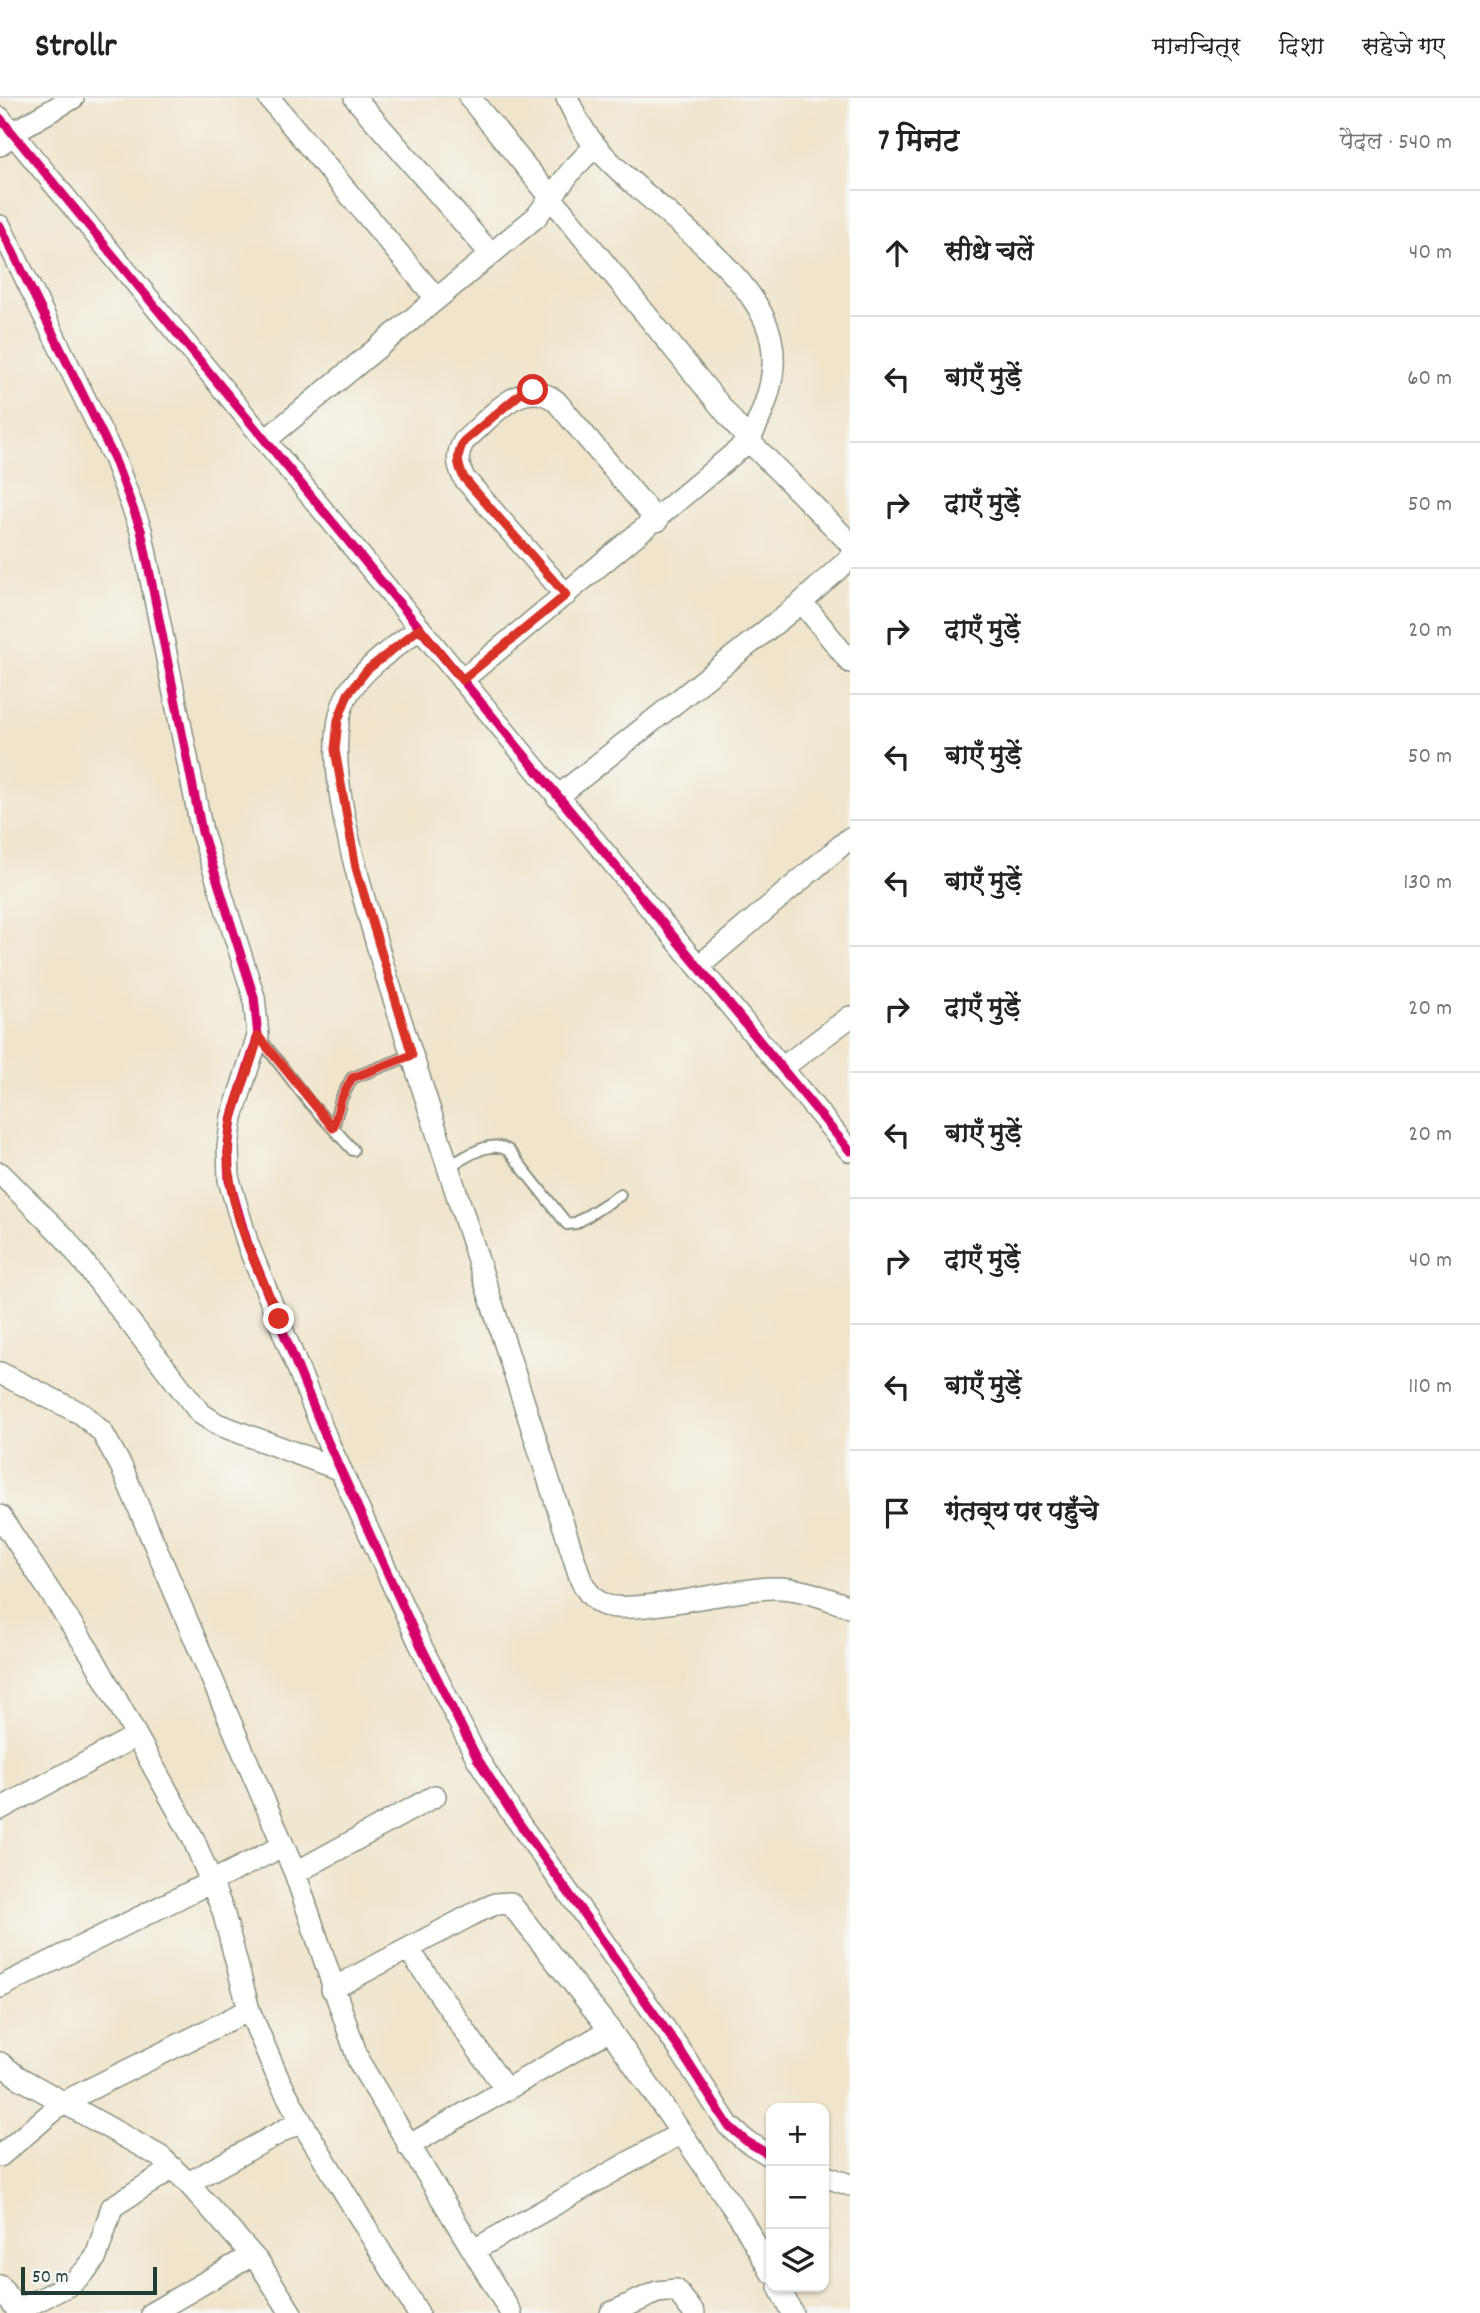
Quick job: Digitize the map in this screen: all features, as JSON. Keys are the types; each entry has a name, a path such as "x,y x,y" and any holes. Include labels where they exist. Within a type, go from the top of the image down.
{"street":[{"path":"73,98 4,132 267,439 557,797 850,1151"},
{"path":"269,98 435,297"},
{"path":"355,98 490,253"},
{"path":"470,98 551,201 749,441 850,543"},
{"path":"462,680 657,521 749,441 765,407 772,373 772,340 759,306 721,263 595,146 578,122 567,98"},
{"path":"267,439 435,297 536,217 551,201 572,170 595,146"},
{"path":"0,226 114,458 141,530 202,832 254,997 258,1036 232,1117 228,1147 229,1180 248,1245 341,1471 419,1642 477,1758 512,1814 680,2050 729,2125 746,2141 766,2153"},
{"path":"566,595 464,478 458,466 458,452 464,441 520,394 533,390 547,394 556,401 657,521"},
{"path":"557,797 802,603 850,558"},
{"path":"802,603 850,662"},
{"path":"420,628 367,670 348,694 338,720 335,750 356,868 412,1055 573,1556 589,1595 604,1605 629,1607 773,1588 806,1591 850,1607"},
{"path":"699,967 850,838"},
{"path":"782,1068 850,1017"},
{"path":"0,1173 65,1238 200,1413 217,1423 341,1471"},
{"path":"0,1373 82,1414 102,1432 121,1466 275,1849 295,1873 332,1989 359,2062 511,2313"},
{"path":"0,1516 91,1654 192,1838 219,1877 223,1910 249,2010 300,2121 418,2313"},
{"path":"1,1807 136,1736"},
{"path":"295,1873 435,1796"},
{"path":"0,1987 275,1849"},
{"path":"332,1989 475,1913 495,1904 510,1903 610,2030 741,2219 766,2263"},
{"path":"409,1950 506,2090"},
{"path":"0,2156 64,2102 249,2010"},
{"path":"408,2146 610,2030"},
{"path":"0,2063 161,2157 252,2255 291,2313"},
{"path":"188,2183 300,2121"},
{"path":"474,2250 681,2133"},
{"path":"9,2302 78,2279 96,2257 112,2207 173,2168"},
{"path":"829,2178 850,2185"},
{"path":"152,2313 252,2255"},
{"path":"611,2313 666,2289 676,2290 694,2313"},
{"path":"782,2292 792,2313"}],"lane":[{"path":"258,1036 353,1150"},
{"path":"333,1128 341,1099 352,1078 412,1055"},
{"path":"449,1166 486,1147 502,1146 509,1151 567,1224 576,1223 620,1195"}],"cycle path":[{"path":"0,118 850,1151"},
{"path":"0,226 114,458 141,530 202,832 254,997 258,1036 232,1117 228,1147 229,1180 248,1245 327,1440 419,1642 477,1758 512,1813 680,2050 728,2125 746,2141 766,2153"}],"route":[{"path":"279,1319 248,1245 229,1180 228,1147 232,1117 258,1036 309,1102 333,1128 341,1099 352,1078 412,1055 356,868 335,750 338,720 348,694 367,670 420,628 462,680 566,595 464,478 458,466 458,452 464,441 520,394 533,390"}]}
